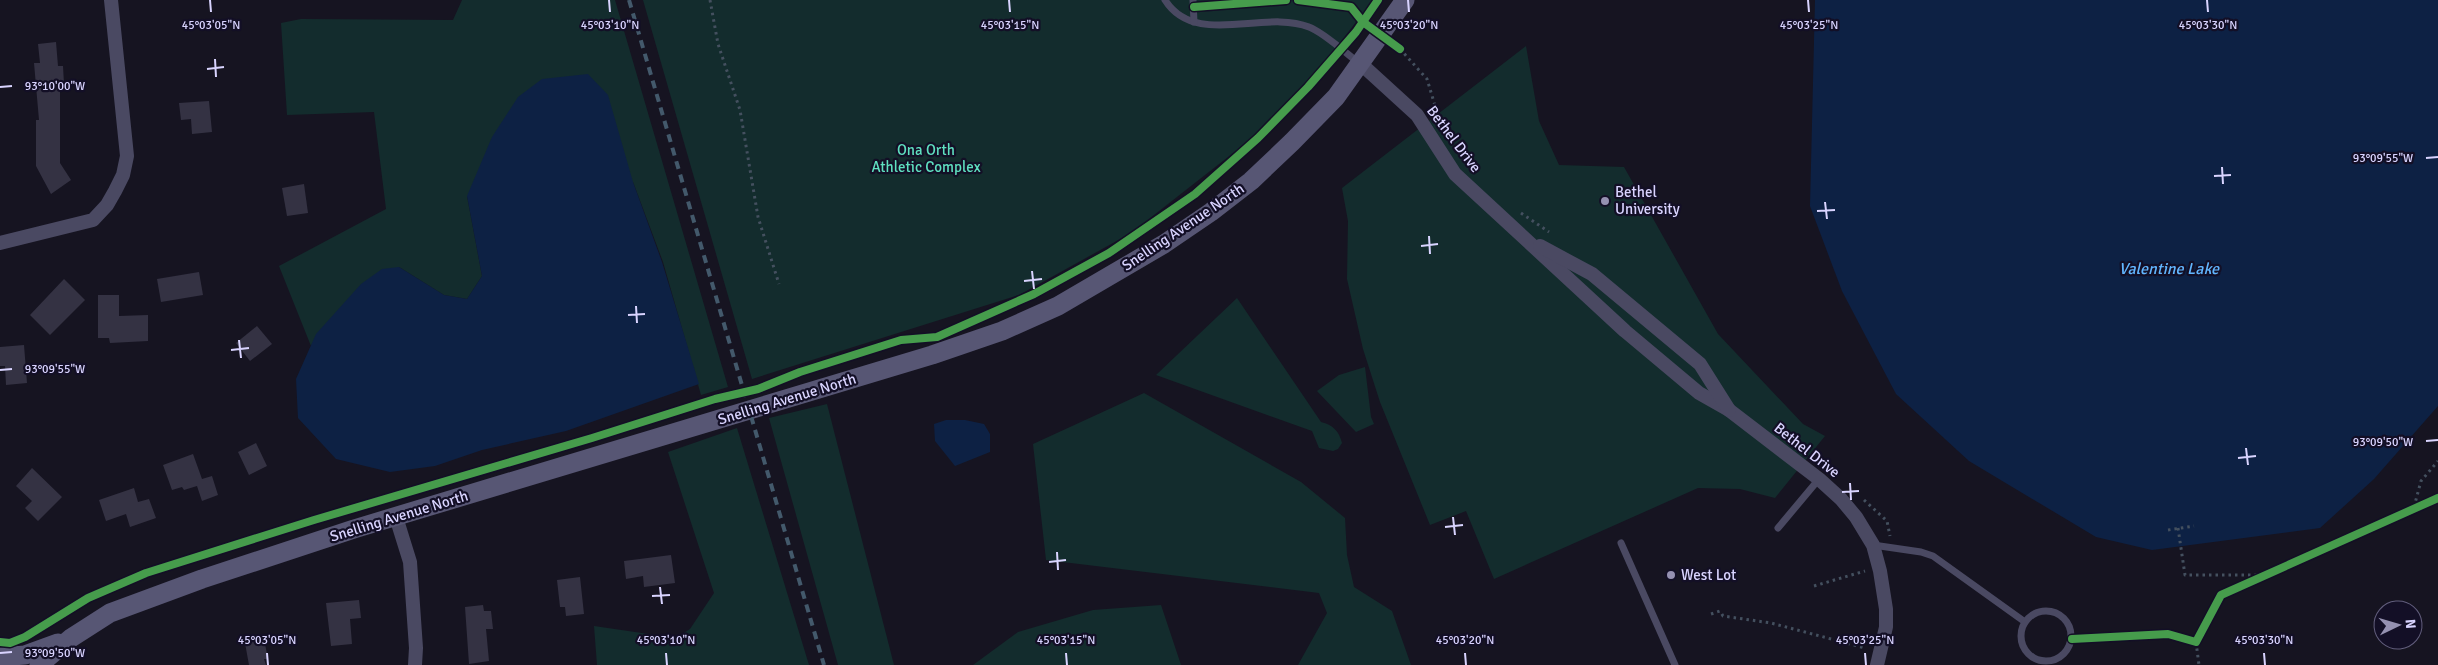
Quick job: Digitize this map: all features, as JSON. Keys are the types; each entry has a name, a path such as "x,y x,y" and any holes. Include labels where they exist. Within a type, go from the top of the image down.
{"street":[{"path":"0,243 93,220 107,205 123,175 127,156 111,0"},
{"name":"Snelling Avenue North","path":"39,665 71,638 110,613 202,579 396,516 923,358 1002,331 1058,306 1164,244 1251,181 1336,97 1405,0"},
{"name":"Bethel Drive","path":"1360,63 1417,115 1455,174 1638,343 1699,393 1729,410 1819,479 1841,499 1856,517 1873,545 1884,587 1886,627 1879,659"},
{"name":"Bethel Drive","path":"1521,236 1592,274 1686,353 1709,376 1729,410"},
{"path":"396,516 410,562 416,648 415,665"},
{"name":"Snelling Avenue North","path":"0,657 25,655 71,638"}],"lane":[{"path":"1165,0 1172,12 1202,25 1281,22 1310,27 1360,63"},
{"path":"1194,0 1194,22"},
{"path":"1778,528 1819,479"},
{"path":"1621,543 1675,665"},
{"path":"1873,545 1921,552 1933,556 2024,622"},
{"path":"2055,611 2065,618 2071,629 2072,639 2068,649 2062,655 2045,661 2035,658 2027,652 2022,642 2024,622 2038,612 2055,611"}],"path":[{"path":"710,0 718,44 740,110 758,217 779,284"},
{"path":"1380,36 1400,50"},
{"path":"2414,508 2421,481 2438,461"},
{"path":"2199,665 2196,642 2221,595 2438,498"},
{"path":"2168,530 2194,526"},
{"path":"2178,528 2185,575 2265,575"},
{"path":"1814,586 1865,571"},
{"path":"1711,614 1720,611 1723,616 1771,623 1879,659"},
{"path":"2072,639 2168,634 2196,642"}],"green space":[{"path":"462,0 615,0 728,387 701,395 663,262 633,182 467,196 482,276 467,299 444,295 399,267 317,334 311,346 279,266 386,209 374,112 287,115 281,23 301,19 453,20"},
{"name":"Ona Orth Athletic Complex","path":"643,0 1373,0 1288,110 1131,233 1019,295 752,379"},
{"path":"1526,46 1539,121 1559,165 1624,167 1718,334 1803,424 1825,436 1775,498 1740,489 1698,488 1494,579 1466,511 1430,525 1380,402 1363,349 1347,279 1348,221 1342,188"},
{"path":"1237,298 1321,422 1329,425 1337,432 1342,443 1338,449 1333,451 1319,448 1312,431 1156,375"},
{"path":"1365,367 1371,417 1374,424 1356,432 1317,391 1339,375"},
{"path":"1144,393 1301,482 1345,518 1347,555 1354,587 1392,611 1411,665 1298,665 1327,613 1319,593 1046,560 1033,444"},
{"path":"827,404 894,665 838,665 769,418"},
{"path":"737,428 809,665 597,665 594,626 676,638 690,629 714,593 668,452"},
{"path":"1161,605 1181,665 973,665 1018,632 1093,610"}],"water":[{"name":"Valentine Lake","path":"1815,0 2438,0 2438,406 2374,479 2320,528 2152,550 2096,537 1969,461 1896,394 1842,291 1810,206"},
{"path":"588,74 608,95 633,182 662,262 699,384 566,431 482,450 435,466 390,472 336,459 298,418 296,379 316,334 361,284 382,269 399,267 444,295 467,299 482,276 467,196 492,137 518,97 542,79"},
{"path":"946,420 965,420 984,424 990,434 990,452 955,466 935,441 934,424"}],"building":[{"path":"56,42 58,66 63,66 64,84 60,85 60,163 71,180 51,194 36,166 36,120 39,120 34,63 40,63 38,44"},
{"path":"209,101 212,132 192,134 191,119 181,120 179,103"},
{"path":"304,184 308,213 287,216 282,188"},
{"path":"199,272 203,295 161,302 157,279"},
{"path":"64,279 85,300 50,335 30,315"},
{"path":"98,295 119,295 119,316 148,315 148,341 110,343 109,338 98,338"},
{"path":"257,326 272,344 250,361 236,343"},
{"path":"24,345 27,383 6,385 5,366 0,366 0,347"},
{"path":"256,443 267,466 249,475 238,452"},
{"path":"193,454 202,479 212,476 218,495 202,501 197,486 184,490 182,487 172,490 163,465"},
{"path":"32,468 62,497 38,521 25,508 32,501 16,486"},
{"path":"134,488 138,502 149,499 156,518 130,527 126,514 106,521 99,500"},
{"path":"671,555 675,583 644,587 643,576 626,579 624,561"},
{"path":"580,577 584,614 566,616 565,607 560,607 557,580"},
{"path":"359,600 361,618 350,619 352,644 331,646 326,603"},
{"path":"483,605 484,611 491,611 493,629 486,629 489,661 469,664 465,607"},
{"path":"264,639 268,659 264,659 266,665 249,665 245,643"}],"railway":[{"path":"629,0 824,665"}],"cycle path":[{"path":"1194,7 1286,0"},
{"path":"1298,0 1351,7 1363,22 1400,49"},
{"path":"0,642 10,643 25,637 88,598 146,573 314,520 592,438 715,399 758,389 800,372 901,340 937,337 1034,294 1109,253 1195,194 1258,138 1308,87 1356,32 1378,0"},
{"path":"2072,639 2168,634 2196,642 2221,595 2438,498"}],"place":[{"name":"Bethel University","path":"1605,201"},
{"name":"West Lot","path":"1671,575"}]}
